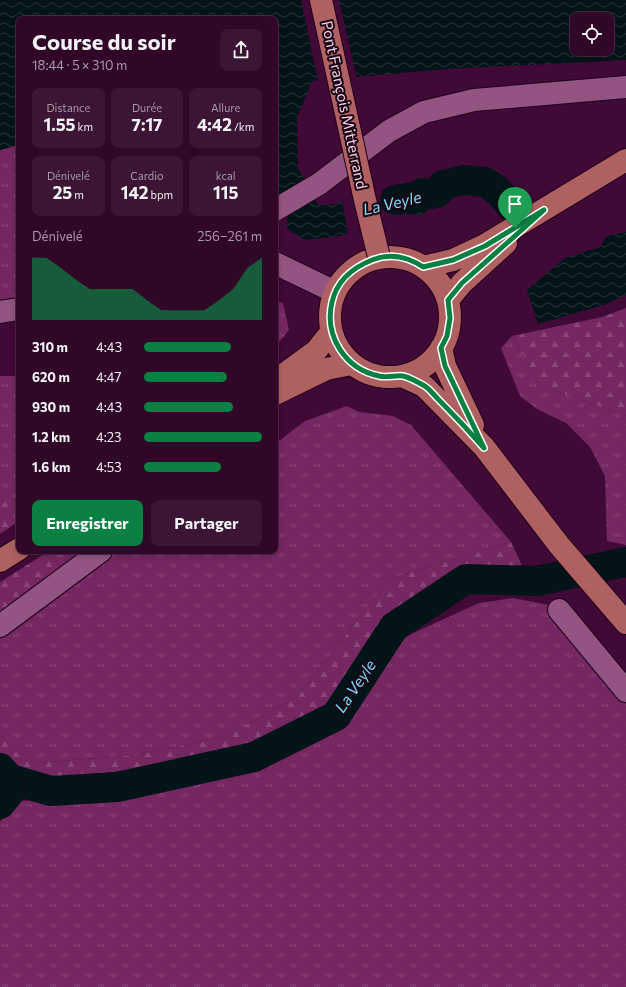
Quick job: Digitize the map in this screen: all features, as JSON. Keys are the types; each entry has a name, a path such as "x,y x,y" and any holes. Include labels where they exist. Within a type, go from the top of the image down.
{"main road":[{"name":"Pont François Mitterrand","path":"321,0 379,257"},
{"path":"423,267 453,260 485,246 626,160"},
{"path":"444,292 467,278 544,210"},
{"path":"379,257 396,257 414,261 423,267 429,271 444,292 450,318 447,336 441,348 427,365 413,373 402,376 381,377 365,372 351,364 340,351 331,332 330,312 334,292 344,277 358,265 379,257"},
{"path":"278,379 316,351 331,332"},
{"path":"441,348 445,366 484,448"},
{"path":"278,393 326,370 351,364"},
{"path":"402,376 424,386 484,448 559,545 626,623"},
{"path":"0,561 16,551"}],"street":[{"path":"278,208 319,184 373,141 413,116 424,112 474,100 626,87"},
{"path":"278,264 334,292"},
{"path":"0,312 16,309"},
{"path":"0,626 97,554"},
{"path":"559,610 626,691"}],"green space":[{"path":"16,146 16,297 0,300 0,150"},
{"path":"278,302 283,303 289,330 278,343"},
{"path":"626,308 626,416 540,385 512,336 602,317"},
{"path":"512,336 540,385 626,416 626,545 607,541 605,476 590,447 566,423 537,409 520,396 501,348"},
{"path":"0,376 16,376 16,490 0,502"},
{"path":"347,406 359,412 393,416 411,425 511,542 390,579 298,696 225,737 136,755 35,763 7,744 0,732 0,638 114,554 278,554 278,442 305,421"},
{"path":"16,490 16,523 0,534 0,502"},
{"path":"511,542 522,565 464,574 389,622 330,707 251,747 187,765 53,778 19,769 0,784 0,732 7,744 35,763 136,755 225,737 298,696 390,579"},
{"path":"44,554 86,554 0,617 0,582"},
{"path":"513,598 549,605 626,704 626,987 0,987 0,822 18,801 138,795 256,766 345,723 398,640 479,603"}],"water":[{"path":"0,0 626,0 626,60 448,69 312,81 297,118 298,168 318,205 333,205 372,190 401,190 418,178 430,179 437,199 423,215 391,213 341,236 304,240 287,229 288,211 278,199 278,16 16,16 16,146 0,150"},
{"path":"626,232 626,295 604,305 538,324 527,290 565,258 600,247 607,236"}],"pier":[{"path":"301,0 339,0 357,79 318,82"},
{"path":"371,188 382,188 389,216 348,235 342,199"}],"waterway":[{"name":"La Veyle","path":"395,200 437,193 443,185 464,180 485,182 497,190 512,207"},
{"name":"La Veyle","path":"0,768 10,779 51,791 117,787 254,757 336,716 394,627 466,579 537,581 626,562"},
{"path":"0,804 18,782"}],"route":[{"path":"544,210 462,283 448,300 450,318 447,336 441,348 445,366 484,448 448,409 424,386 402,376 381,377 365,372 351,364 340,351 331,332 330,312 334,292 344,277 358,265 379,257 388,256 414,261 423,267 453,260 485,246 515,228 544,210"}]}
